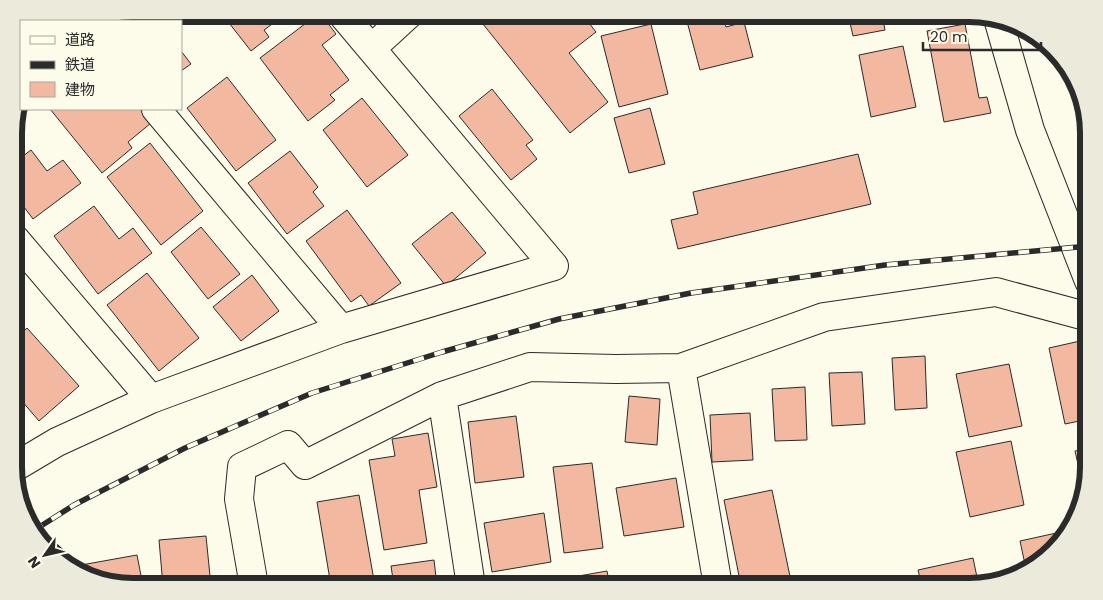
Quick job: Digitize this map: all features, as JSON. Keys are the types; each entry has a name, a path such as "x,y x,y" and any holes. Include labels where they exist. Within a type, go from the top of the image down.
{"street":[{"path":"22,462 57,442 151,399 341,328 554,266 349,22"},
{"path":"372,48 400,22"},
{"path":"1000,27 1030,130 1080,258"},
{"path":"157,110 341,328"},
{"path":"23,248 151,399"},
{"path":"253,578 239,499 242,467 288,446 305,465 442,396 530,367 682,368 824,318 996,292 1080,315"},
{"path":"682,368 717,577"},
{"path":"442,396 470,578"}],"building":[{"path":"228,22 275,22 264,30 269,37 251,51"},
{"path":"307,22 327,22 336,34 322,45 349,80 330,95 335,100 308,121 260,58"},
{"path":"481,22 588,22 596,32 569,53 608,102 570,133"},
{"path":"687,22 725,22 726,27 744,22 753,57 700,70"},
{"path":"850,22 884,22 885,30 853,36"},
{"path":"651,24 668,94 619,107 601,36"},
{"path":"965,24 979,98 987,97 991,113 944,122 927,31"},
{"path":"903,46 916,107 871,117 859,55"},
{"path":"182,52 191,64 182,70"},
{"path":"227,77 276,140 236,171 187,108"},
{"path":"492,89 533,140 526,145 537,159 511,180 459,116"},
{"path":"362,98 408,155 367,187 323,130"},
{"path":"650,108 665,164 629,173 614,118"},
{"path":"51,110 141,110 151,123 128,142 132,148 102,173"},
{"path":"150,143 203,211 161,245 107,177"},
{"path":"31,150 47,171 63,160 81,183 33,219 23,205 23,156"},
{"path":"290,151 318,187 313,192 324,206 287,234 248,183"},
{"path":"858,154 871,204 678,249 671,220 698,214 693,192"},
{"path":"94,206 119,239 133,228 152,253 98,294 54,236"},
{"path":"347,210 401,283 369,306 361,295 351,302 306,241"},
{"path":"452,212 486,253 446,286 412,244"},
{"path":"201,227 240,274 208,299 171,252"},
{"path":"147,273 199,338 159,371 107,305"},
{"path":"252,275 279,311 241,341 213,307"},
{"path":"27,328 79,386 39,421 22,401 22,332"},
{"path":"1080,341 1080,421 1065,424 1049,348"},
{"path":"925,356 927,408 895,410 892,358"},
{"path":"1009,364 1022,426 969,437 956,374"},
{"path":"862,372 865,424 832,426 829,373"},
{"path":"805,387 807,440 775,441 772,389"},
{"path":"629,396 660,399 657,445 625,442"},
{"path":"750,413 753,460 712,462 710,415"},
{"path":"516,416 524,477 475,483 468,422"},
{"path":"428,433 437,487 419,490 427,543 384,550 369,460 395,456 392,439"},
{"path":"1011,441 1024,505 970,517 956,452"},
{"path":"1080,450 1080,473 1075,451"},
{"path":"592,463 603,548 564,553 553,467"},
{"path":"676,478 684,527 624,536 616,488"},
{"path":"772,490 790,577 739,577 724,500"},
{"path":"359,495 374,578 330,578 317,502"},
{"path":"544,513 551,562 492,572 484,523"},
{"path":"1059,533 1043,550 1025,563 1020,541"},
{"path":"206,536 210,578 162,578 159,540"},
{"path":"137,555 141,578 119,577 98,572 82,565"},
{"path":"973,558 977,577 920,577 918,570"},
{"path":"434,560 436,578 393,578 391,566"},
{"path":"607,571 608,577 570,577"}],"railway":[{"path":"40,526 74,505 185,448 312,393 442,352 559,319 691,293 885,265 1080,247"}]}
